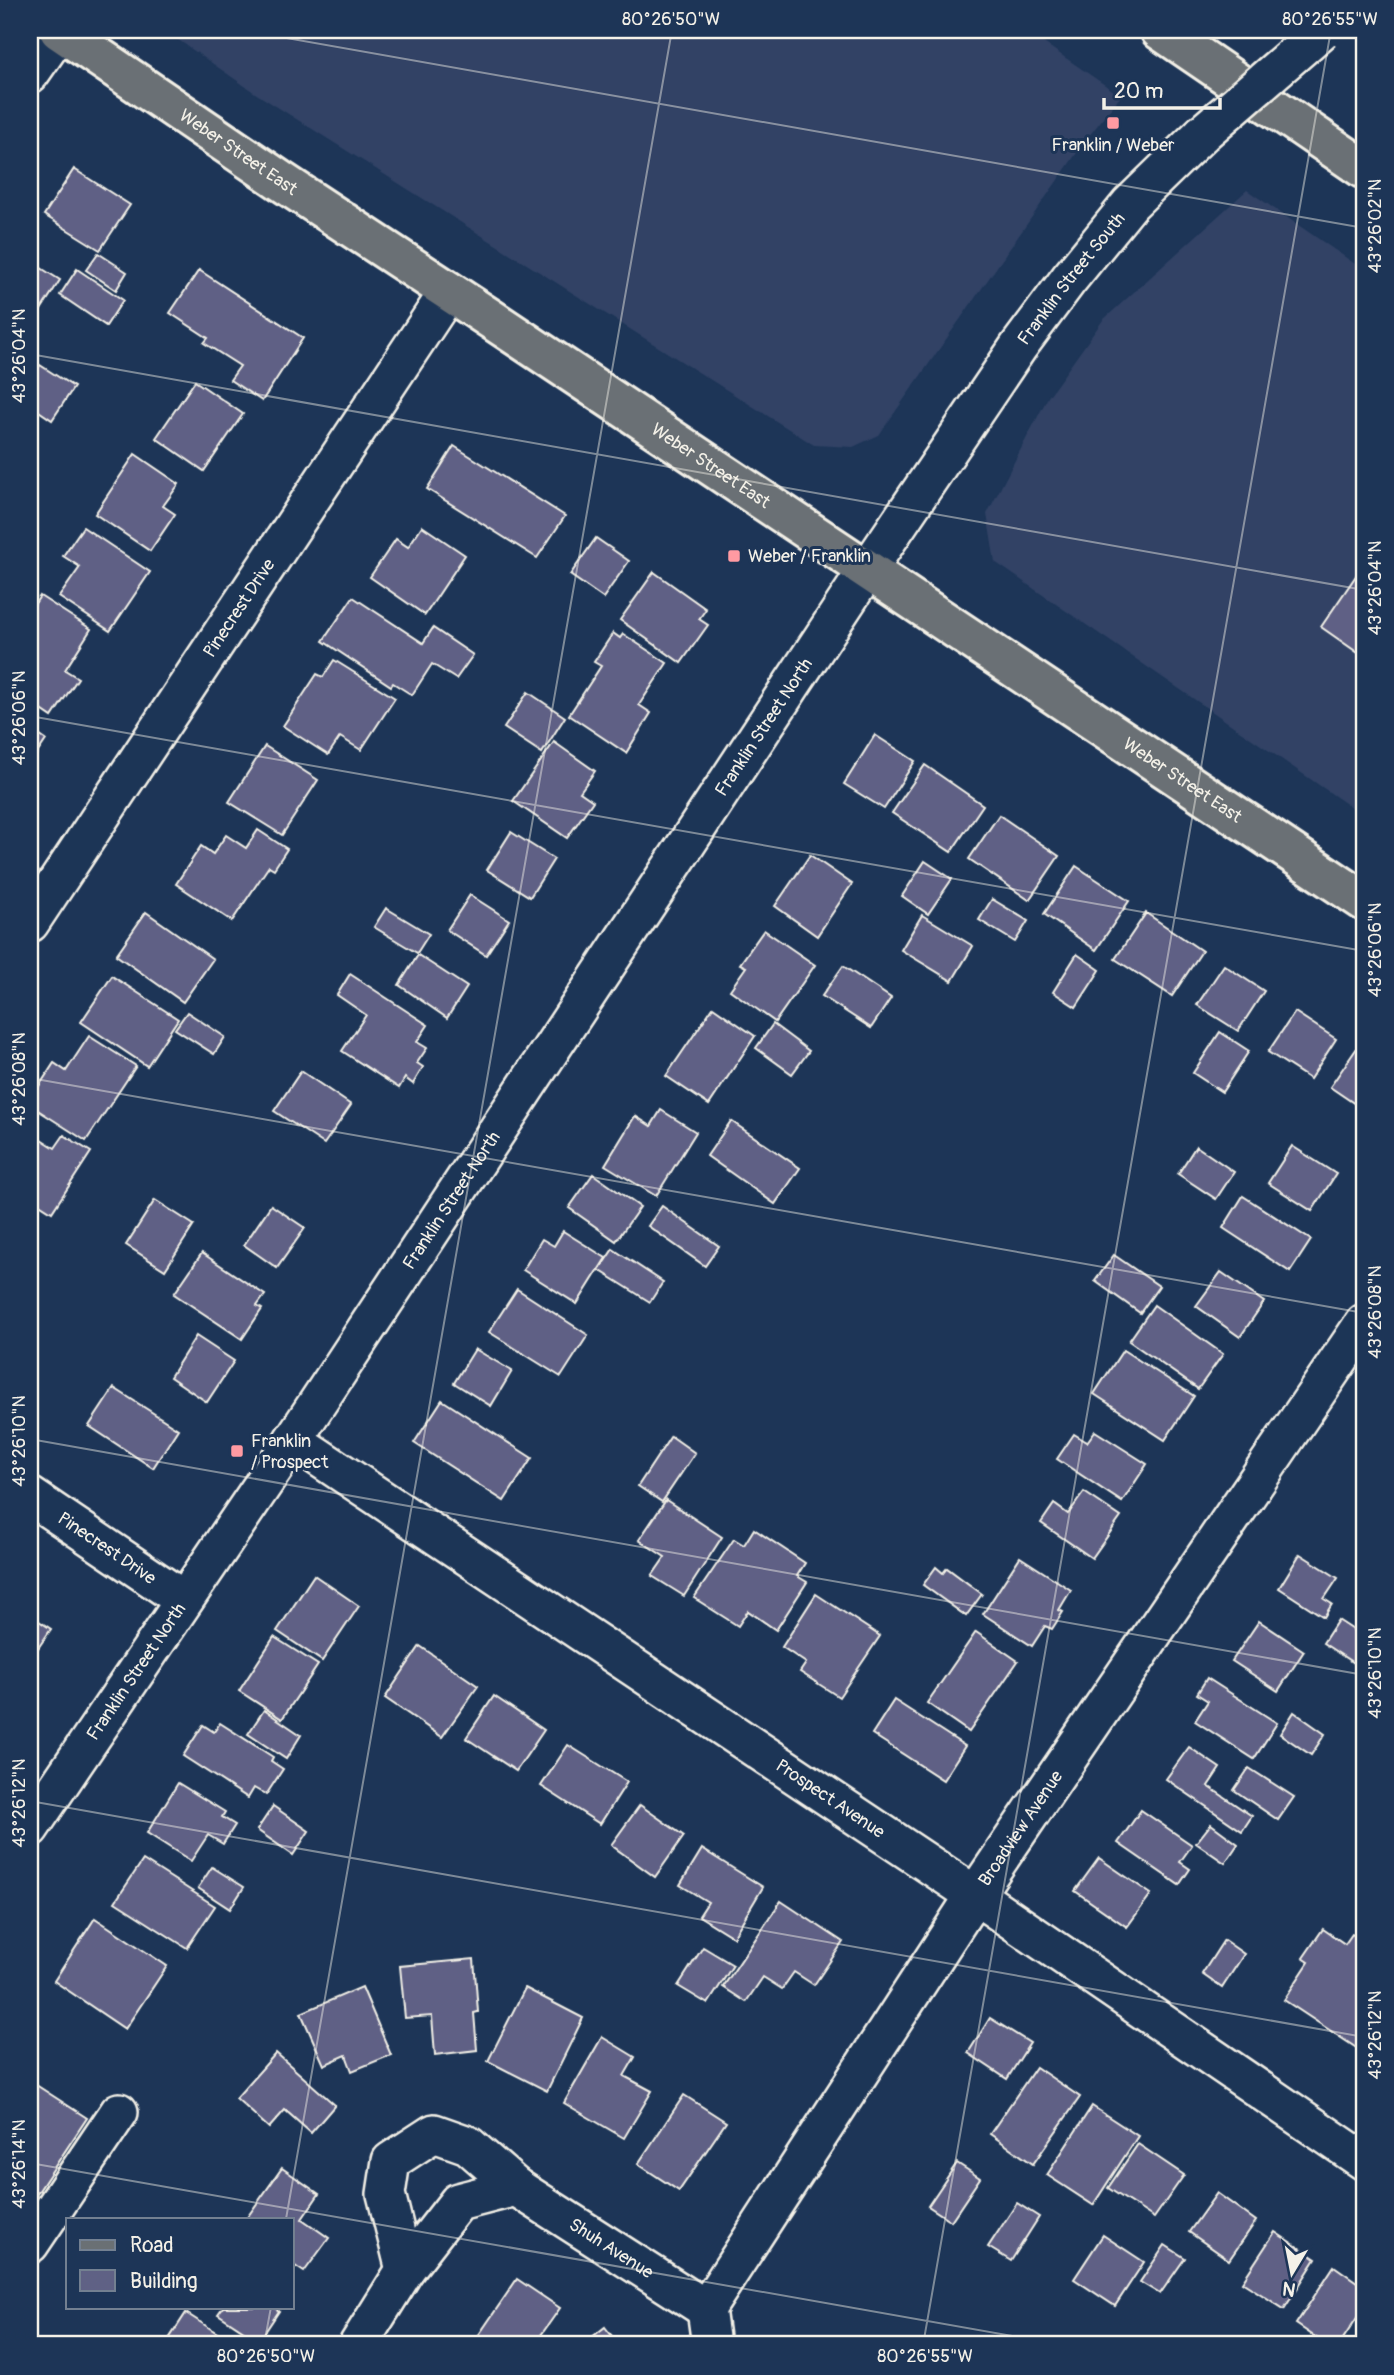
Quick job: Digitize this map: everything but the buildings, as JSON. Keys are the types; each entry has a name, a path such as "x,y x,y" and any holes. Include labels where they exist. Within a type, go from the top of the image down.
{"main road":[{"name":"Weber Street East","path":"60,30 281,181 1364,901"},
{"path":"1160,30 1364,169"}],"street":[{"path":"30,74 60,30"},
{"name":"Franklin Street South","path":"868,569 1019,346 1130,204 1203,133 1322,30"},
{"name":"Pinecrest Drive","path":"30,923 449,291"},
{"name":"Franklin Street North","path":"30,1828 293,1440 868,569"},
{"name":"Broadview Avenue","path":"706,2309 975,1895 1364,1323"},
{"name":"Prospect Avenue","path":"293,1440 975,1895 1364,2161"},
{"name":"Pinecrest Drive","path":"30,1496 184,1600"},
{"path":"30,2244 119,2112"},
{"name":"Shuh Avenue","path":"405,2270 386,2194 391,2161 435,2133 468,2145 516,2187 706,2309"},
{"path":"358,2345 405,2270 458,2202 516,2187"},
{"path":"706,2309 711,2345"}],"shaded area":[{"path":"164,30 1025,30 1121,96 1088,137 879,435 853,447 814,445 255,93"},
{"path":"1247,190 1364,270 1364,816 995,562 987,514 1048,397 1103,320"}],"place":[{"name":"Franklin / Weber","path":"1113,123"},
{"name":"Weber / Franklin","path":"734,556"},
{"name":"Franklin / Prospect","path":"237,1451"}]}
